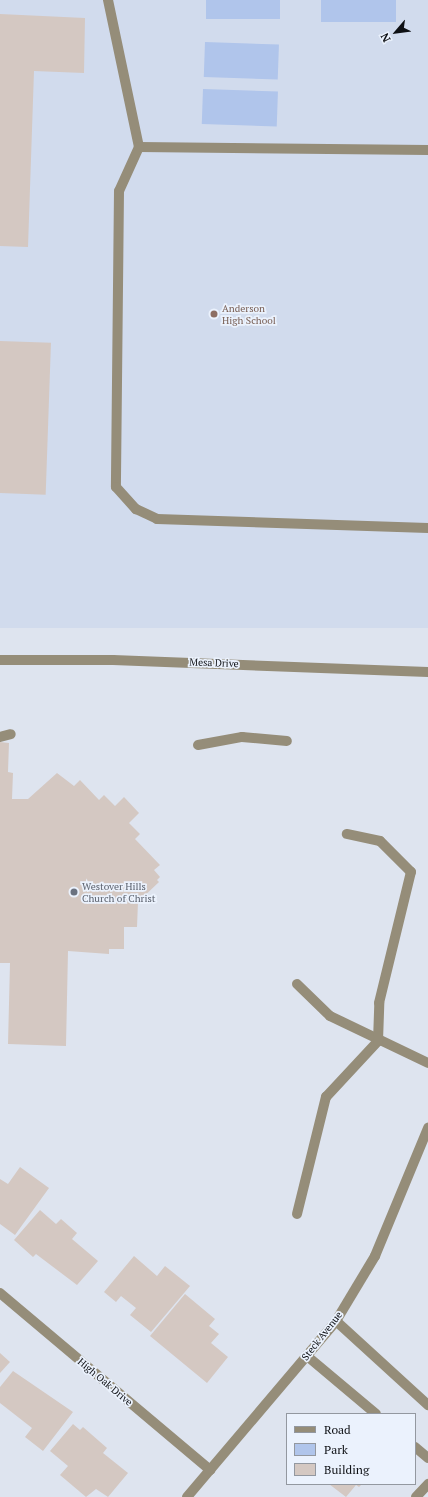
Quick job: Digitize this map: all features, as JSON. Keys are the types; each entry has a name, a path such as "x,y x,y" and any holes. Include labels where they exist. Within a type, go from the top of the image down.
{"street":[{"path":"108,0 139,147 119,191 116,487 136,509 157,519 428,528"},
{"path":"139,147 428,150"},
{"name":"Mesa Drive","path":"0,660 113,660 428,672"},
{"path":"0,737 11,734"},
{"path":"198,745 242,737 287,741"},
{"path":"297,1214 326,1097 378,1041 379,1003 411,872 380,841 347,834"},
{"path":"297,984 330,1016 378,1041 428,1063"},
{"name":"Steck Avenue","path":"187,1497 336,1321 375,1256 428,1128"},
{"name":"High Oak Drive","path":"0,1293 210,1470"},
{"path":"336,1321 428,1405"},
{"path":"307,1356 375,1413"},
{"path":"416,1448 428,1458"},
{"path":"416,1497 428,1484"}],"shaded area":[{"name":"Anderson High School","path":"0,0 428,0 428,628 0,628"}],"green space":[{"path":"206,0 280,0 280,19 206,19"},
{"path":"321,0 396,0 396,22 321,22"},
{"path":"205,42 279,45 278,80 204,77"},
{"path":"203,89 278,92 277,127 202,124"}],"building":[{"path":"0,14 85,18 84,73 34,71 28,247 0,246"},
{"path":"0,341 51,343 46,495 0,493"},
{"name":"Westover Hills Church of Christ","path":"0,742 9,743 8,772 13,773 12,799 28,799 57,773 74,786 80,780 99,800 104,795 115,806 124,797 139,813 129,823 140,834 135,839 160,865 154,870 160,877 157,880 159,882 138,902 137,927 124,927 124,949 109,949 109,954 68,951 66,1046 8,1044 10,963 0,963"},
{"path":"20,1167 49,1188 15,1235 0,1224 0,1179 8,1184"},
{"path":"40,1210 56,1224 61,1219 77,1233 72,1239 98,1261 77,1285 36,1254 33,1257 14,1240"},
{"path":"134,1256 157,1276 165,1266 190,1286 151,1332 130,1315 136,1308 121,1296 116,1302 104,1292"},
{"path":"185,1294 215,1319 209,1326 219,1334 211,1343 228,1357 207,1383 150,1336"},
{"path":"0,1353 10,1362 0,1373"},
{"path":"13,1371 73,1412 43,1451 25,1437 32,1428 0,1403 0,1387"},
{"path":"73,1424 80,1430 83,1427 107,1448 103,1453 128,1473 108,1497 96,1489 86,1497 60,1475 68,1466 50,1451"},
{"path":"330,1485 356,1485 346,1497"}],"place":[{"name":"Anderson High School","path":"214,314"},
{"name":"Westover Hills Church of Christ","path":"74,892"}]}
